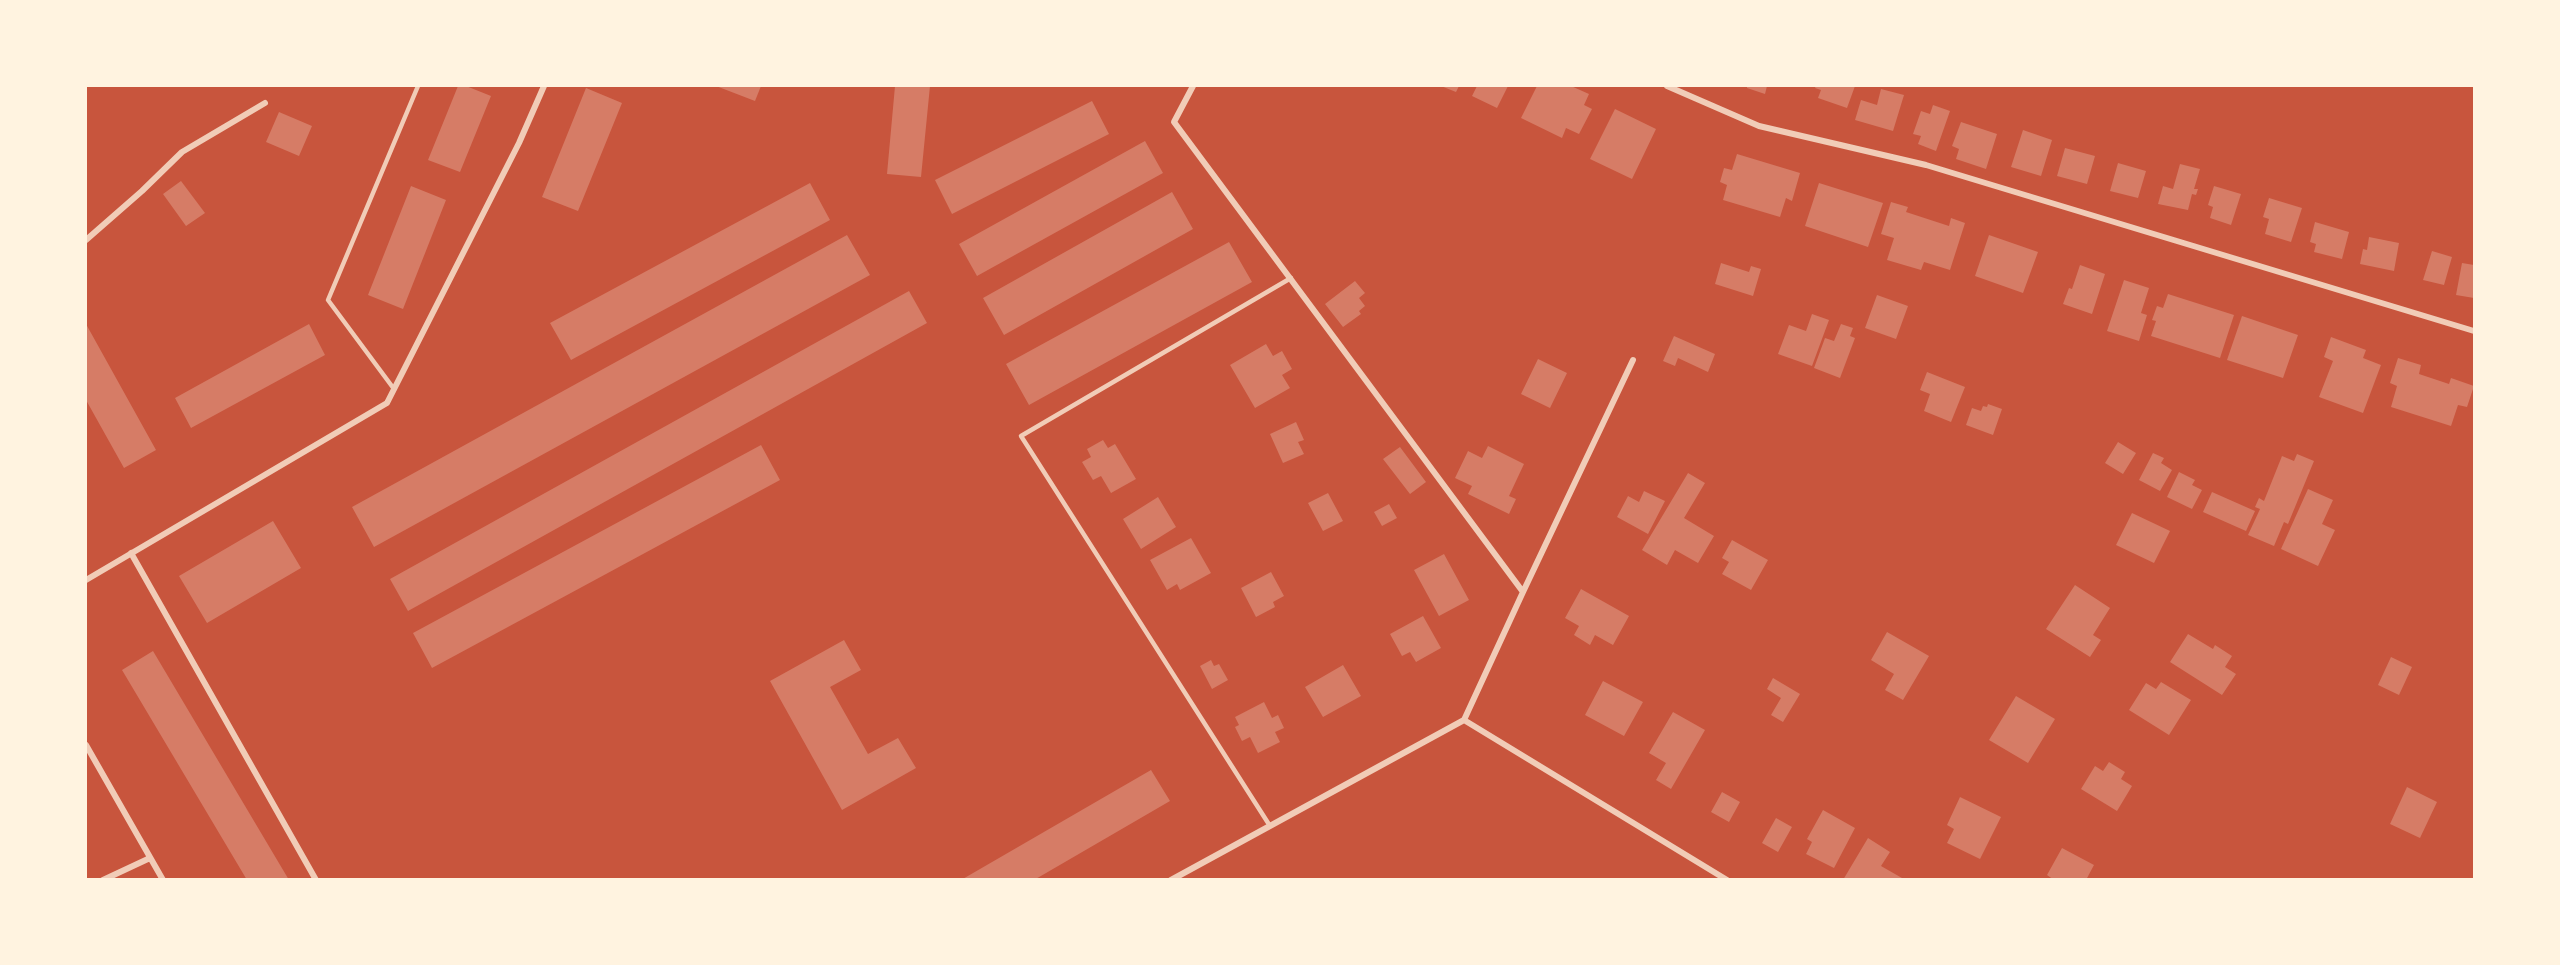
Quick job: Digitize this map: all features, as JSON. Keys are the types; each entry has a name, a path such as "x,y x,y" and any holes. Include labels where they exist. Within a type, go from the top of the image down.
{"street":[{"path":"86,580 387,403 519,143 544,86"},
{"path":"1193,86 1174,122 1523,592"},
{"path":"1666,86 1759,126 1926,165 2475,331"},
{"path":"86,240 182,152 265,103"},
{"path":"1174,879 1464,720 1633,360"},
{"path":"131,553 316,879"},
{"path":"1464,720 1727,879"},
{"path":"86,745 162,879"},
{"path":"103,879 150,858"}],"lane":[{"path":"394,389 328,300 418,86"},
{"path":"1270,825 1021,436 1291,278"}],"building":[{"path":"458,86 466,86 491,96 460,172 428,160"},
{"path":"716,86 761,86 755,101"},
{"path":"895,86 930,86 921,177 887,174"},
{"path":"1441,86 1459,86 1456,92"},
{"path":"1477,86 1508,86 1497,108 1472,96"},
{"path":"1537,86 1571,86 1589,94 1584,105 1592,109 1579,134 1566,128 1562,138 1521,118"},
{"path":"1747,86 1767,86 1765,94 1747,88"},
{"path":"1816,86 1855,86 1847,108 1818,98 1821,90 1815,88"},
{"path":"586,88 622,103 578,211 542,197"},
{"path":"1881,89 1904,95 1893,131 1855,120 1861,100 1877,105"},
{"path":"1092,101 1109,134 952,214 935,180"},
{"path":"1933,105 1950,111 1936,151 1918,144 1921,136 1913,134 1921,111 1930,114"},
{"path":"1615,109 1656,129 1632,179 1590,159"},
{"path":"279,112 312,126 299,156 266,142"},
{"path":"1961,122 1997,134 1986,169 1956,159 1959,149 1952,146"},
{"path":"2023,130 2052,140 2041,176 2011,167"},
{"path":"1145,141 1163,173 977,276 959,244"},
{"path":"2065,148 2095,156 2087,184 2057,176"},
{"path":"1737,154 1800,173 1792,201 1786,198 1780,217 1723,200 1727,185 1720,182 1724,168 1732,170"},
{"path":"2118,163 2146,171 2138,198 2110,191"},
{"path":"2180,164 2200,169 2194,189 2198,189 2196,195 2192,194 2188,210 2158,204 2163,186 2173,189"},
{"path":"181,181 205,213 186,226 163,194"},
{"path":"810,183 830,220 571,360 550,323"},
{"path":"1819,183 1883,203 1868,247 1805,226"},
{"path":"411,186 446,200 403,309 368,295"},
{"path":"2214,186 2241,194 2231,225 2210,218 2213,207 2208,205"},
{"path":"1172,192 1193,229 1004,335 983,298"},
{"path":"2269,198 2302,208 2291,242 2265,234 2269,219 2263,217"},
{"path":"1891,202 1908,207 1906,212 1949,226 1951,218 1965,223 1950,270 1924,262 1921,270 1887,260 1894,238 1881,234"},
{"path":"2315,222 2349,232 2342,259 2314,252 2316,244 2310,242"},
{"path":"847,235 870,275 374,547 352,507"},
{"path":"1989,235 2038,252 2023,293 1975,276"},
{"path":"2369,237 2399,243 2394,271 2360,264 2363,249 2367,250"},
{"path":"1229,242 1252,282 1029,405 1006,364"},
{"path":"2432,251 2452,257 2444,285 2423,280"},
{"path":"1721,263 1749,272 1751,266 1761,269 1753,296 1715,284"},
{"path":"2462,263 2474,265 2474,298 2456,295"},
{"path":"2080,265 2105,274 2092,314 2063,304 2069,288 2072,289"},
{"path":"2124,280 2149,288 2141,313 2147,315 2139,341 2107,331"},
{"path":"1355,281 1365,293 1359,298 1365,306 1359,311 1361,314 1343,327 1325,304"},
{"path":"909,291 927,323 408,611 390,579"},
{"path":"2168,294 2234,315 2220,358 2151,336 2156,321 2152,320 2157,306 2163,308"},
{"path":"1877,295 1908,306 1896,339 1865,328"},
{"path":"1812,314 1829,320 1812,366 1778,354 1789,325 1806,331"},
{"path":"2242,316 2298,335 2283,378 2227,360"},
{"path":"86,324 156,450 124,468 86,400"},
{"path":"309,324 325,355 191,428 175,398"},
{"path":"1841,324 1853,328 1850,336 1855,338 1840,378 1814,368 1825,338 1834,341"},
{"path":"1674,336 1715,354 1708,372 1678,358 1675,366 1663,361"},
{"path":"2331,337 2366,350 2363,358 2381,365 2363,413 2319,397 2333,361 2324,357"},
{"path":"1266,344 1273,356 1282,351 1292,369 1282,375 1290,388 1255,408 1230,365"},
{"path":"2398,358 2421,365 2419,374 2449,384 2451,378 2474,386 2467,407 2458,405 2451,426 2391,407 2397,386 2390,383"},
{"path":"1538,359 1567,373 1550,408 1521,394"},
{"path":"1927,372 1965,387 1951,422 1924,411 1930,394 1920,390"},
{"path":"1988,404 2002,409 1993,435 1966,425 1972,408 1981,411 1983,406 1987,407"},
{"path":"1296,422 1304,440 1298,442 1304,454 1283,463 1270,434"},
{"path":"1103,440 1108,448 1115,444 1136,479 1111,493 1101,476 1093,480 1082,462 1091,457 1087,449"},
{"path":"2118,442 2136,453 2123,474 2105,463"},
{"path":"761,445 780,480 432,668 413,633"},
{"path":"1488,446 1524,464 1509,496 1516,499 1509,514 1468,494 1472,486 1455,478 1468,451 1482,458"},
{"path":"1400,447 1426,482 1410,494 1383,459"},
{"path":"2153,453 2164,458 2161,463 2172,470 2160,491 2139,480"},
{"path":"2297,454 2314,461 2288,524 2284,522 2274,546 2248,535 2260,509 2255,507 2259,498 2264,501 2282,456 2294,461"},
{"path":"2179,472 2195,480 2192,485 2202,490 2192,509 2167,497"},
{"path":"1688,473 1705,483 1684,518 1714,536 1698,563 1675,550 1667,565 1642,550"},
{"path":"2308,489 2333,500 2322,524 2335,530 2318,566 2281,549"},
{"path":"1644,491 1665,501 1648,534 1617,517 1628,496 1639,502"},
{"path":"2212,492 2255,511 2246,531 2203,512"},
{"path":"1328,493 1343,521 1323,531 1308,503"},
{"path":"1158,497 1176,527 1141,549 1123,519"},
{"path":"1389,504 1397,518 1382,526 1374,512"},
{"path":"2132,513 2170,531 2154,563 2116,545"},
{"path":"273,521 301,568 207,623 179,576"},
{"path":"1191,538 1211,573 1180,590 1177,584 1167,590 1150,560"},
{"path":"1732,540 1768,560 1751,590 1722,574 1729,562 1722,558"},
{"path":"1444,554 1469,600 1439,616 1414,570"},
{"path":"1271,572 1284,596 1273,602 1275,607 1256,617 1241,588"},
{"path":"2075,585 2110,608 2093,635 2101,640 2090,657 2046,629"},
{"path":"1581,589 1629,616 1613,645 1595,635 1590,645 1574,635 1579,626 1565,618"},
{"path":"1423,616 1441,648 1416,662 1410,652 1402,656 1390,634"},
{"path":"1887,632 1929,656 1903,700 1885,690 1894,674 1871,660"},
{"path":"2188,634 2213,649 2215,645 2232,656 2225,667 2236,674 2222,695 2170,662"},
{"path":"844,640 861,670 830,687 868,754 898,738 916,768 842,810 770,681"},
{"path":"153,651 289,880 247,880 122,670"},
{"path":"2391,657 2412,667 2399,695 2378,685"},
{"path":"1211,660 1214,666 1219,664 1228,680 1212,689 1200,666"},
{"path":"1343,665 1361,696 1323,717 1305,687"},
{"path":"1773,678 1800,694 1783,722 1771,715 1781,698 1767,689"},
{"path":"1603,681 1643,702 1624,736 1585,715"},
{"path":"2161,682 2191,700 2169,735 2129,710 2146,683 2156,689"},
{"path":"2016,696 2055,719 2028,763 1989,740"},
{"path":"1264,702 1272,718 1278,715 1284,728 1275,732 1280,742 1258,753 1250,737 1242,741 1235,727 1239,725 1235,717"},
{"path":"1673,712 1705,730 1671,789 1656,780 1666,763 1649,753"},
{"path":"2109,762 2125,772 2121,779 2132,786 2117,811 2081,789 2095,766 2103,771"},
{"path":"1151,770 1170,801 1034,880 961,880"},
{"path":"2407,787 2437,802 2420,838 2390,824"},
{"path":"1722,792 1740,802 1729,822 1711,812"},
{"path":"1960,797 2001,817 1980,859 1947,843 1954,829 1947,825"},
{"path":"1823,810 1855,828 1834,868 1806,854 1812,842 1807,839"},
{"path":"1776,818 1792,827 1778,852 1762,843"},
{"path":"1868,838 1890,852 1881,866 1902,878 1901,880 1843,880"},
{"path":"2062,848 2094,865 2086,880 2054,880 2047,875"}]}
